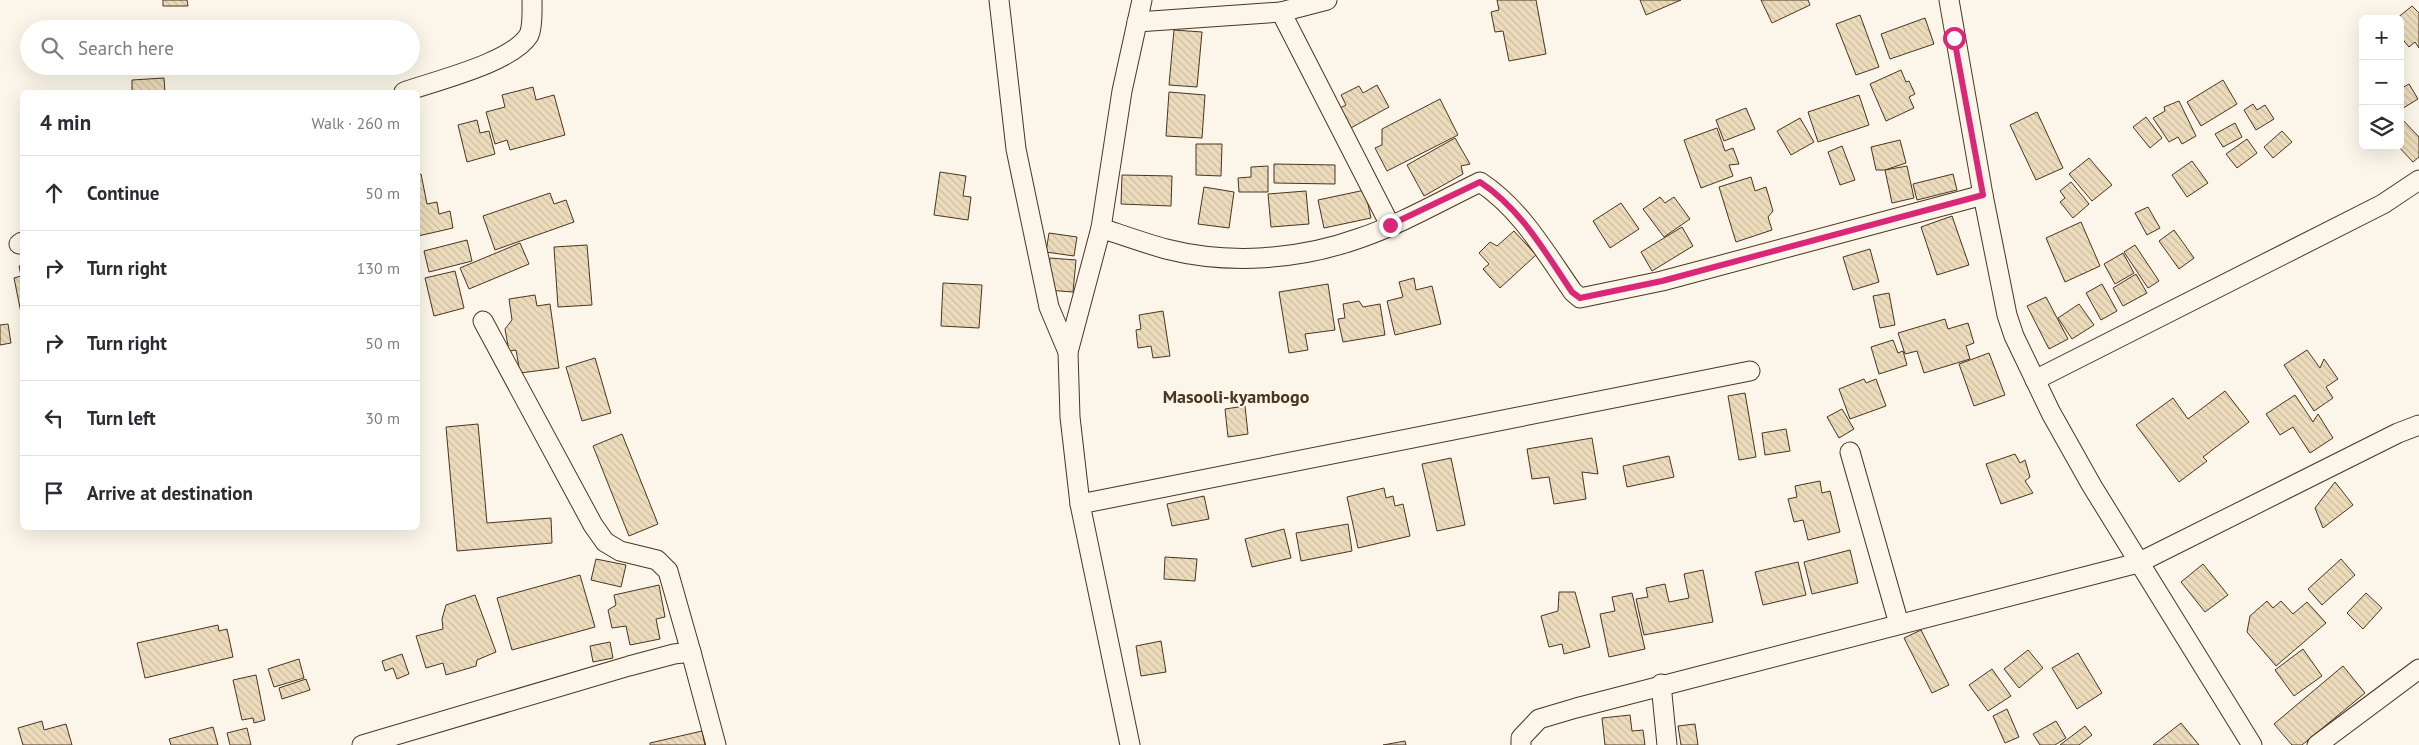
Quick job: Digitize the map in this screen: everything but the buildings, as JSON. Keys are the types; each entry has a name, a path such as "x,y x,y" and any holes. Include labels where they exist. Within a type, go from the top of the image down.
{"street":[{"path":"410,90 485,65 512,51 529,34 532,0"},
{"path":"999,0 1016,149 1049,307 1068,352"},
{"path":"1130,745 1080,504 1070,417 1068,352 1101,228 1122,92 1142,0"},
{"path":"1137,22 1281,12 1327,0"},
{"path":"1948,0 2007,315 2035,380 2092,486 2247,743"},
{"path":"1281,12 1390,225"},
{"path":"2035,380 2383,204 2419,180"},
{"path":"1101,228 1167,249 1218,257 1264,259 1306,253 1360,238 1480,182 1500,195 1519,214 1572,292 1580,298 1672,279 1983,195"},
{"path":"483,320 593,525 605,542 620,551 657,560 668,572 716,745"},
{"path":"1080,504 1750,371"},
{"path":"1521,745 1520,738 1539,719 1661,684 2138,563 2419,424"},
{"path":"1850,452 1899,624"},
{"path":"362,745 629,666 674,654 691,652"},
{"path":"2317,745 2419,669"},
{"path":"1661,684 1668,745"}],"district":[{"name":"Masooli-kyambogo","path":"1236,397"}],"route":[{"path":"1390,225 1480,182 1500,195 1519,214 1572,292 1580,298 1593,297 1662,281 1823,240 1983,195 1954,38"}]}
